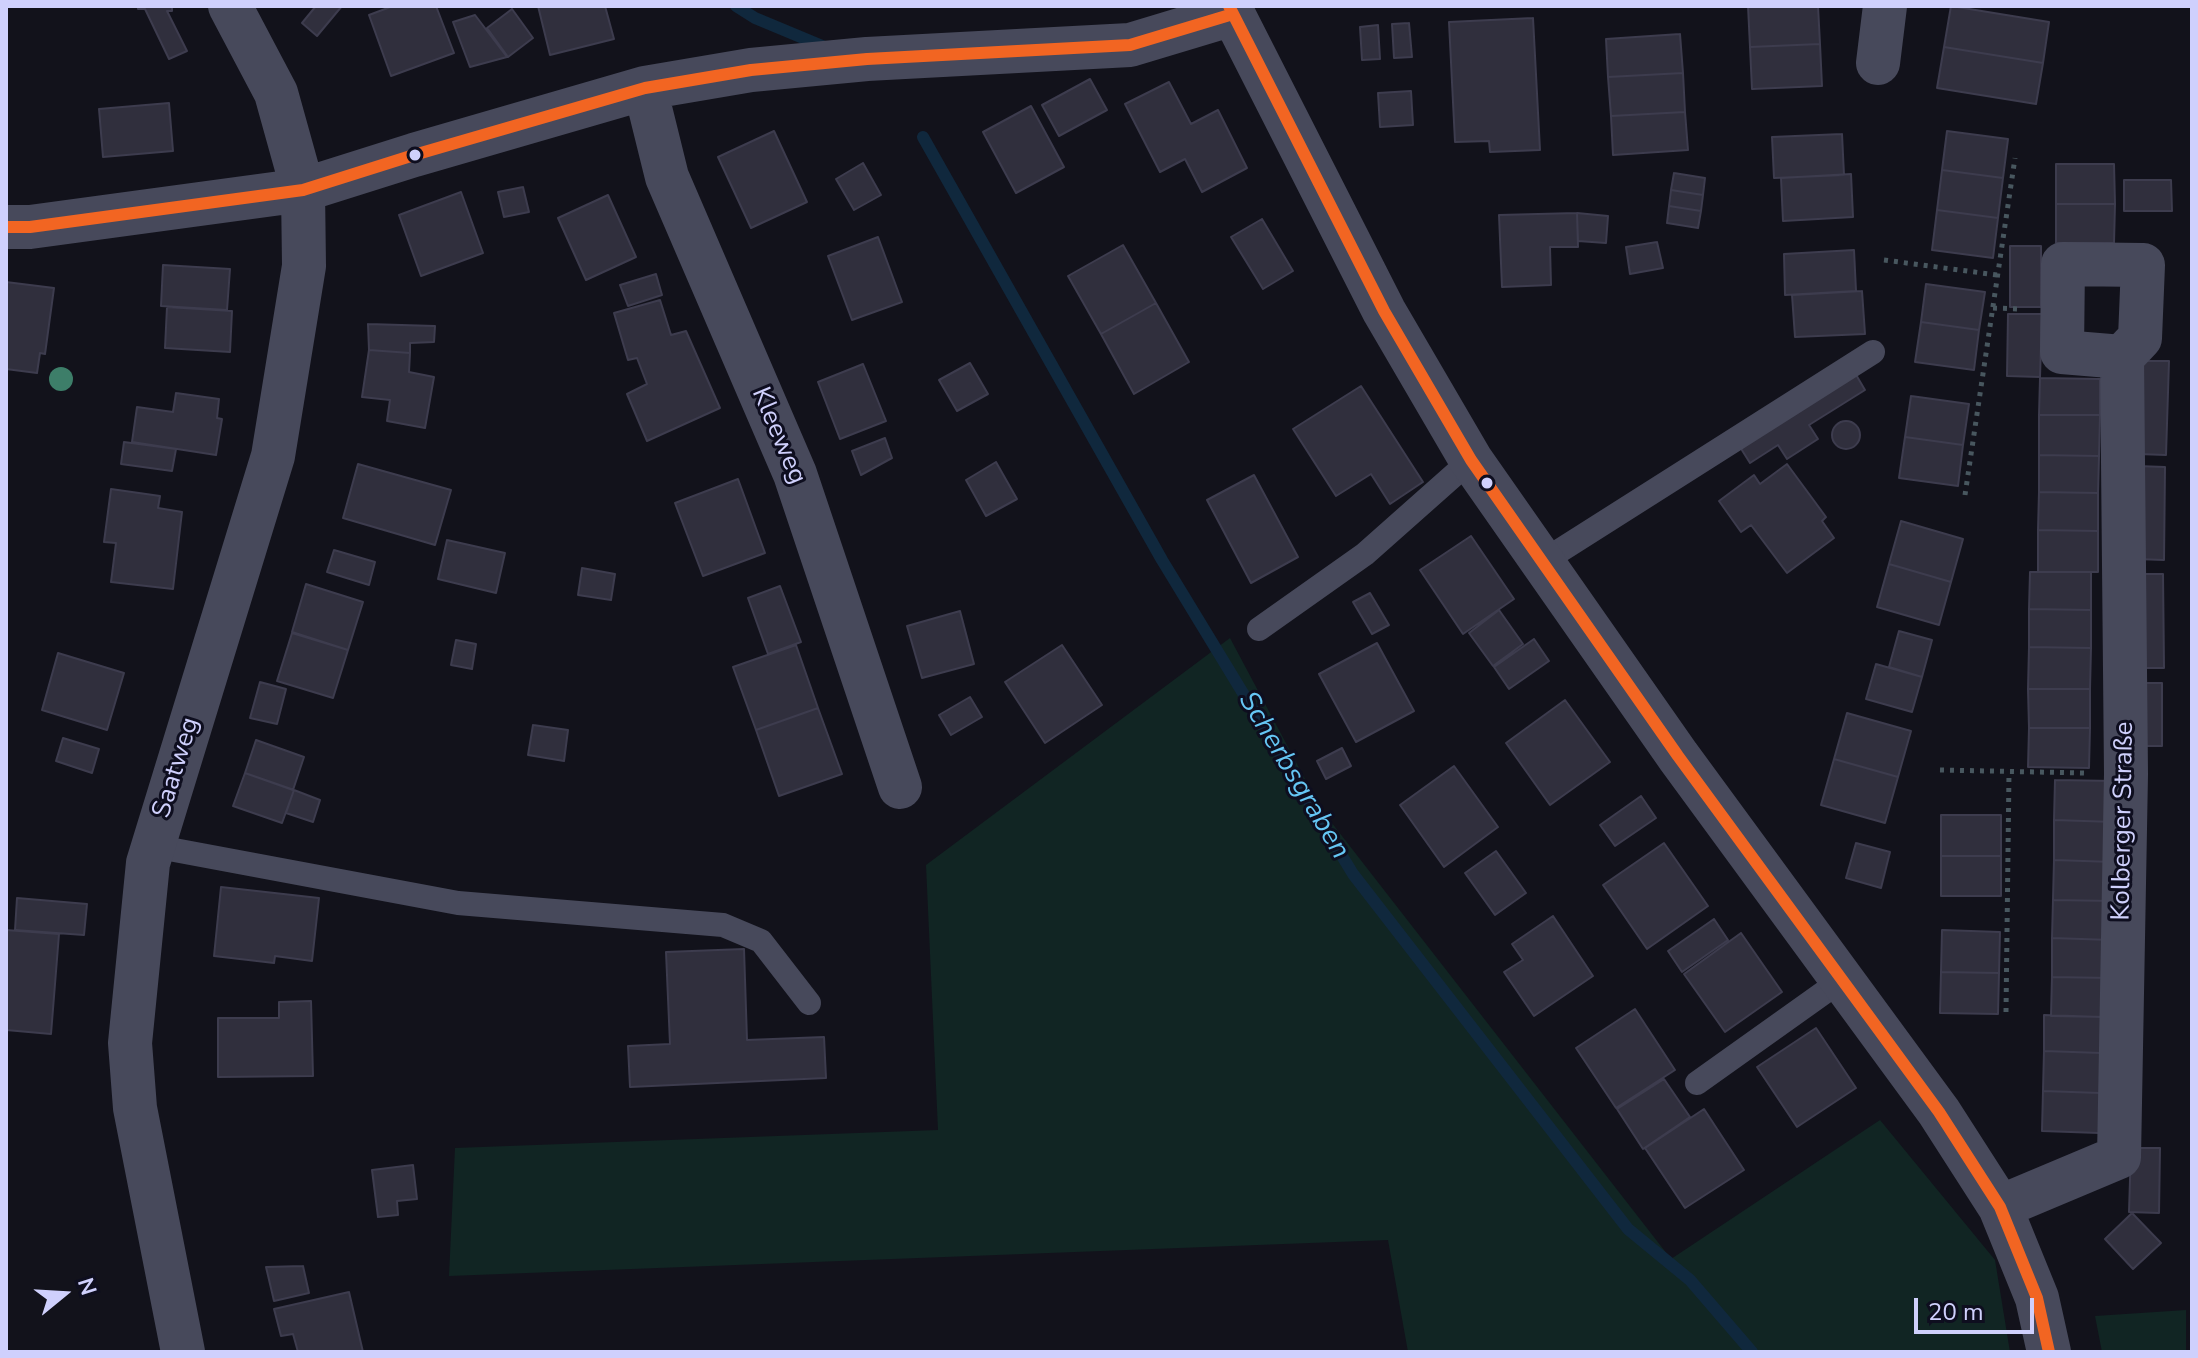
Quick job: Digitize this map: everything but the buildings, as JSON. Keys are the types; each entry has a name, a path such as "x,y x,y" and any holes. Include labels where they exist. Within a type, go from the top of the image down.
{"street":[{"name":"Saatweg","path":"183,1352 135,1108 130,1043 148,863 273,456 304,266 303,190 276,93 230,6"},
{"path":"1878,63 1885,6"},
{"path":"6,227 30,227 303,190 645,88 751,70 867,59 1130,45 1231,10 1384,311 1471,460 1678,756 1939,1112 2000,1207 2037,1298 2049,1352"},
{"name":"Kleeweg","path":"645,88 667,177 795,474 900,787"},
{"name":"Kolberger Straße","path":"2000,1207 2119,1157 2126,774 2122,357"}],"lane":[{"path":"1542,562 1873,352"},
{"path":"1259,629 1365,554 1471,460"},
{"path":"153,846 458,903 723,925 761,941 809,1003"},
{"path":"1697,1083 1843,979"}],"path":[{"path":"1965,495 2015,158"},
{"path":"1884,260 1997,275"},
{"path":"1940,770 2126,774"},
{"path":"2006,1012 2009,772"}],"green space":[{"path":"1230,638 1321,809 1671,1259 1880,1120 1995,1260 2010,1352 1408,1352 1388,1240 449,1276 455,1148 938,1130 926,865"},
{"path":"2186,1310 2186,1352 2102,1352 2095,1316"}],"waterway":[{"name":"Scherbsgraben","path":"736,6 755,18 827,48"},
{"name":"Scherbsgraben","path":"923,137 1162,560 1353,874 1628,1229 1690,1280 1752,1352"}],"transit line":[{"path":"1229,6 1384,311 1471,460 1678,756 1939,1112 2000,1207 2037,1298 2049,1352"},
{"path":"6,227 30,227 303,190 645,88 751,70 867,59 1130,45 1233,14"}]}
